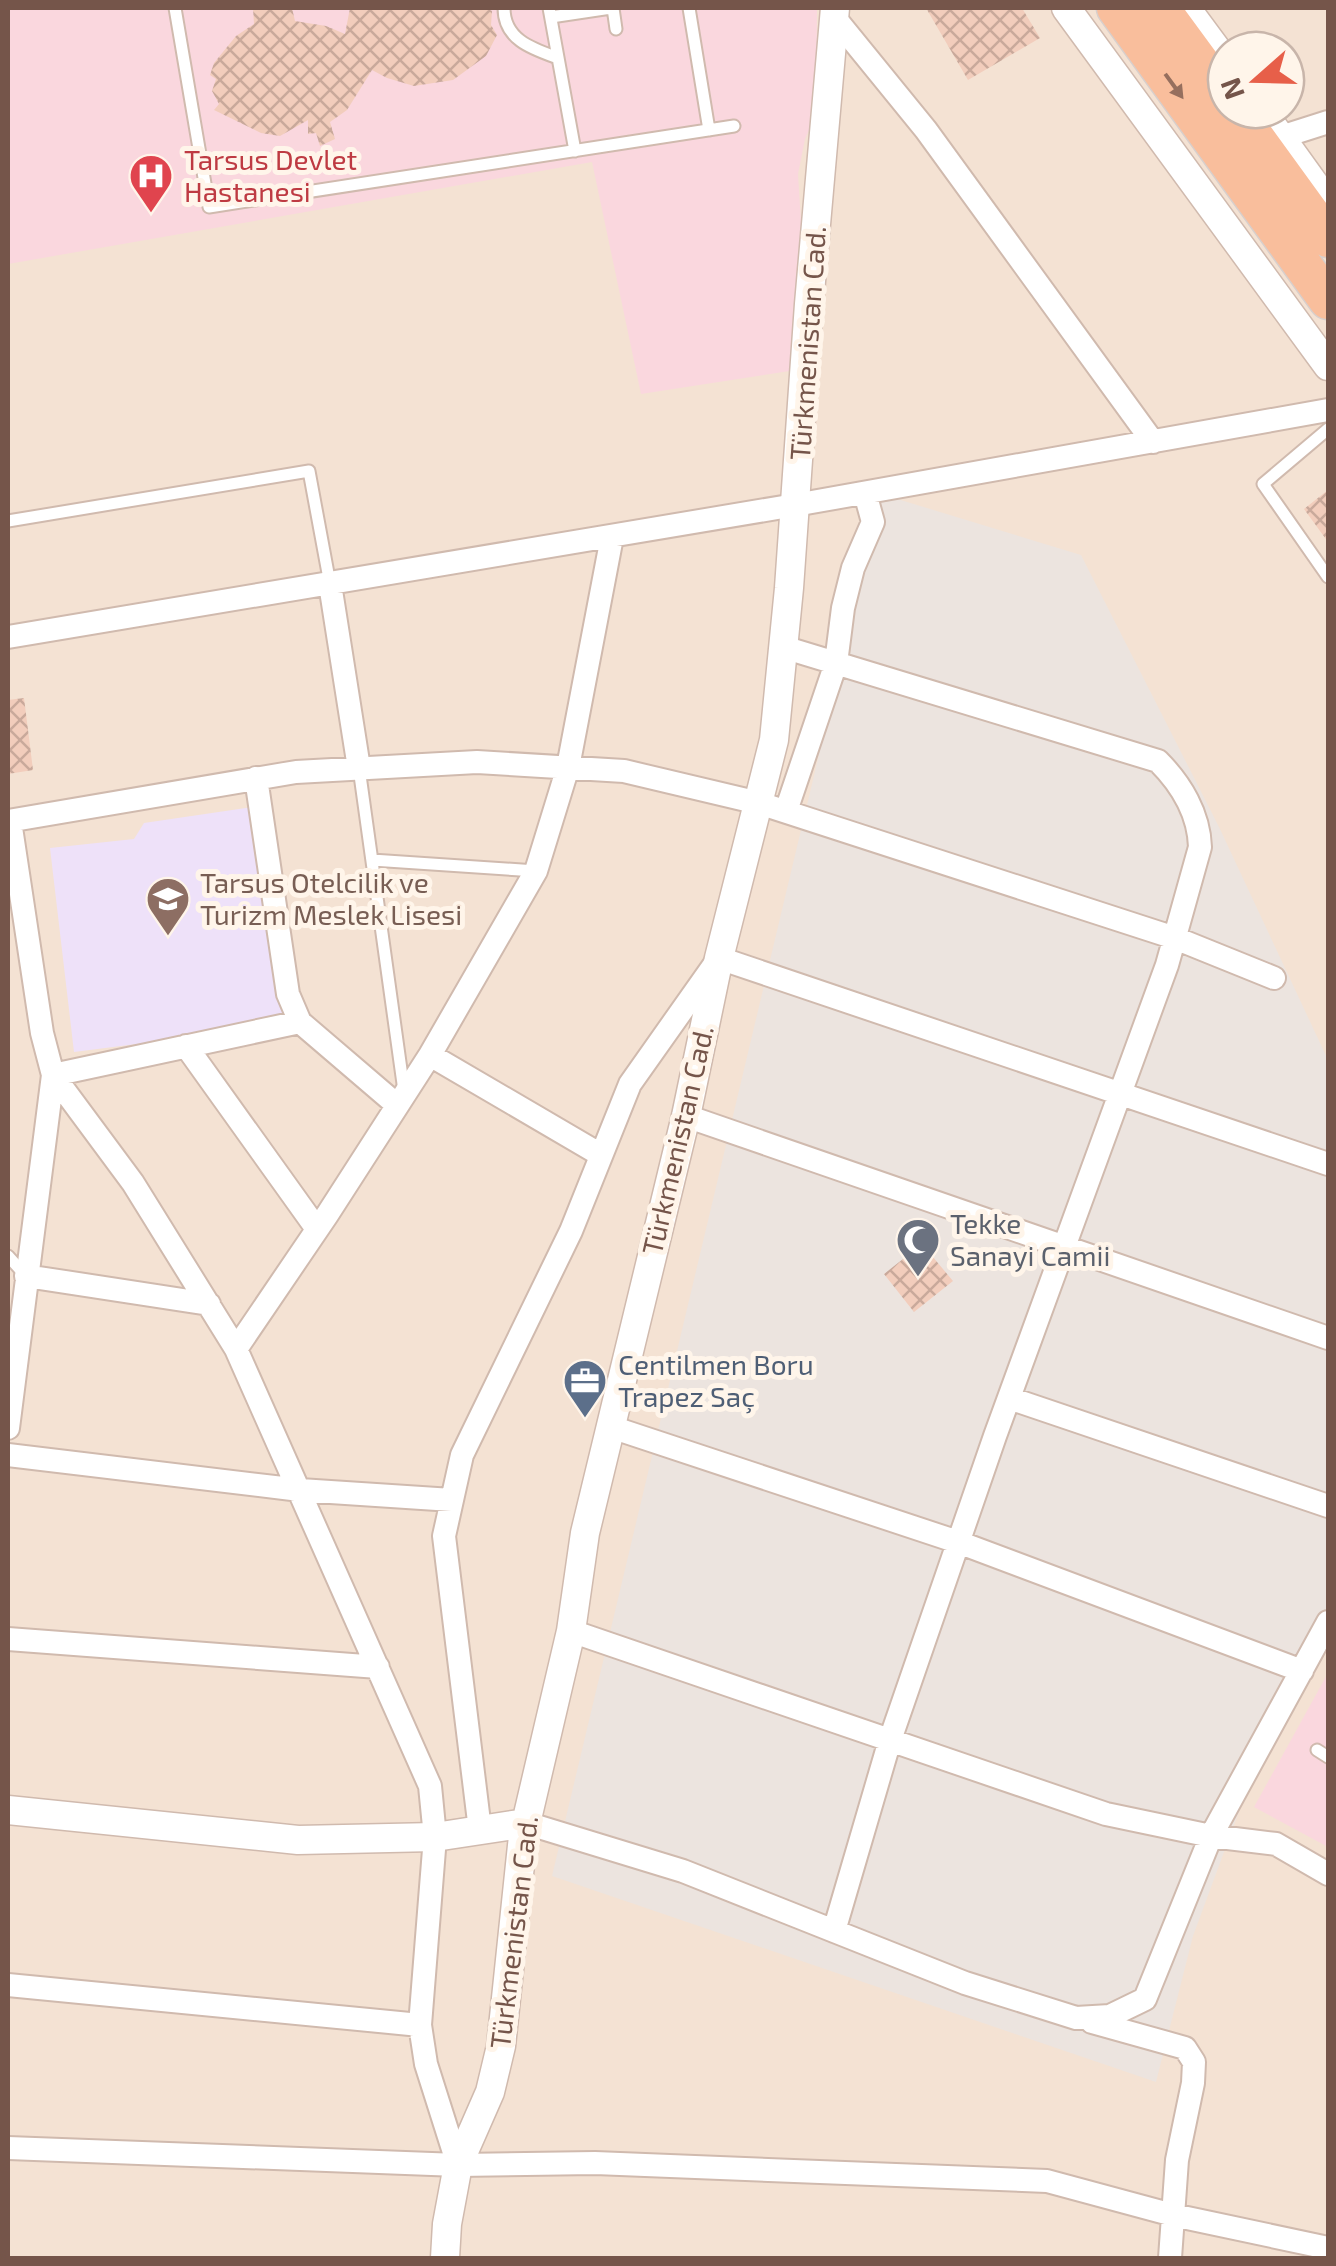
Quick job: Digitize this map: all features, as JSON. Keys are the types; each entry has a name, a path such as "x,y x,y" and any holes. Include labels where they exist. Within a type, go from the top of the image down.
{"highway":[{"path":"1116,8 1328,300"},
{"path":"1160,8 1206,71"},
{"path":"1250,130 1328,238"}],"street":[{"path":"1066,8 1328,366"},
{"path":"1186,8 1206,35"},
{"path":"834,12 926,130 1153,442"},
{"name":"Türkmenistan Cad.","path":"445,2258 458,2164 490,2092 500,2046 526,1823 571,1631 585,1533 686,1116 718,958 772,807 774,740 834,12"},
{"path":"1281,138 1328,122"},
{"path":"1275,130 1328,202"},
{"path":"8,637 795,506 1328,410"},
{"path":"772,807 836,663 853,568 873,522 865,493"},
{"path":"236,1348 318,1230 430,1055 536,871 568,767 612,536"},
{"path":"330,584 359,768"},
{"path":"783,648 1158,760 1177,780 1200,828 1200,847 1175,938 890,1740 834,1931"},
{"path":"458,2164 426,2064 420,2025 435,1836 430,1786 236,1348 133,1183 53,1075 42,1034 9,821 296,772 477,762 624,770 772,807 1175,938 1274,978"},
{"path":"256,778 281,956 288,994 300,1022 401,1100"},
{"path":"480,1830 444,1536 462,1455 571,1231 630,1084 718,958 1328,1164"},
{"path":"53,1075 300,1022"},
{"path":"186,1046 318,1230"},
{"path":"430,1055 601,1156"},
{"path":"8,1428 53,1075"},
{"path":"686,1116 1328,1338"},
{"path":"26,1276 208,1304"},
{"path":"1009,1398 1328,1506"},
{"path":"611,1427 958,1542 1302,1671"},
{"path":"8,1455 300,1490 452,1500"},
{"path":"1076,2018 1110,2016 1145,1999 1211,1836 1328,1622"},
{"path":"571,1631 1106,1814 1211,1836 1276,1844 1328,1874"},
{"path":"8,1639 378,1667"},
{"path":"8,1810 298,1840 435,1836 526,1823 683,1871 966,1984 1185,2048 1194,2062 1193,2084 1176,2160 1170,2258"},
{"path":"8,1985 420,2025"},
{"path":"8,2148 458,2164 595,2163 1047,2181 1173,2215 1328,2248"}],"lane":[{"path":"175,8 209,207 734,126"},
{"path":"504,8 520,44 558,58"},
{"path":"575,151 550,12 612,8 616,29"},
{"path":"689,8 709,130"},
{"path":"1328,429 1263,484 1328,576"},
{"path":"8,521 309,471 330,584"},
{"path":"359,768 401,1100"},
{"path":"372,860 536,871"},
{"path":"8,1256 26,1276"}],"shaded area":[{"path":"8,8 1328,8 1328,2258 8,2258"},
{"name":"Tarsus Devlet Hastanesi","path":"8,8 817,8 816,115 805,139 798,174 803,254 796,370 641,394 592,162 8,264"},
{"path":"881,494 1081,555 1219,827 1328,1060 1328,1624 1241,1806 1193,1936 1156,2082 552,1876"},
{"name":"Tarsus Otelcilik ve Turizm Meslek Lisesi","path":"260,806 285,1025 74,1052 50,848 134,839 144,823"},
{"path":"1328,1673 1328,1847 1254,1807"}],"building":[{"name":"Tarsus Devlet Hastanesi","path":"253,8 292,8 295,21 345,34 350,8 486,8 492,11 491,25 497,35 486,56 453,80 414,86 372,70 347,110 330,122 335,139 320,146 316,133 308,134 308,120 280,136 261,133 214,110 219,104 212,91 216,79 210,75 214,63 236,36 254,24"},
{"path":"926,8 1022,8 1040,38 968,80"},
{"path":"1328,490 1328,542 1304,509"},
{"path":"24,698 33,770 8,774 8,700"},
{"name":"Tekke Sanayi Camii","path":"922,1244 953,1281 914,1312 884,1274"}],"place":[{"name":"Tarsus Devlet Hastanesi","path":"151,214"},
{"name":"Tarsus Otelcilik ve Turizm Meslek Lisesi","path":"168,937"},
{"name":"Tekke Sanayi Camii","path":"918,1278"},
{"name":"Centilmen Boru Trapez Saç","path":"585,1419"}]}
